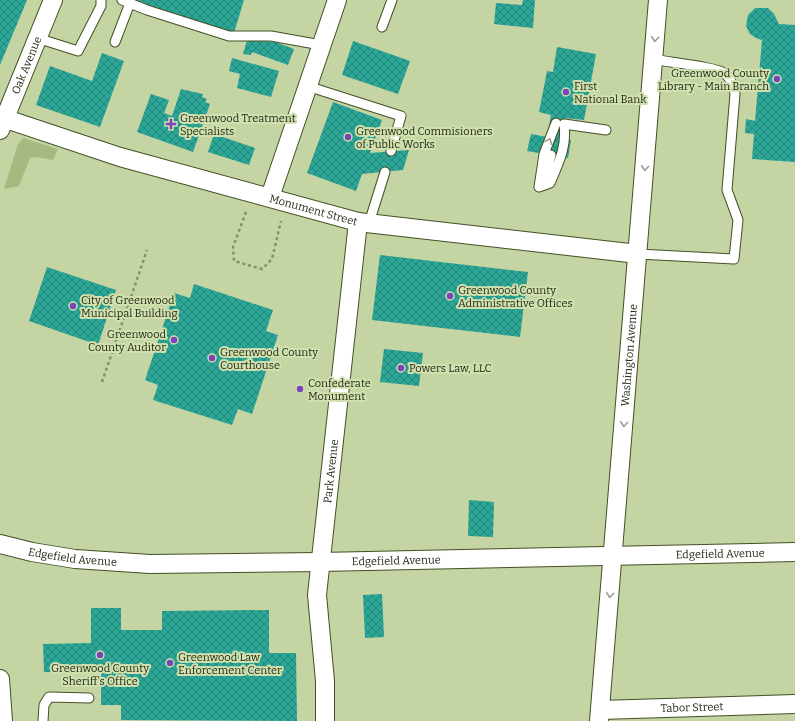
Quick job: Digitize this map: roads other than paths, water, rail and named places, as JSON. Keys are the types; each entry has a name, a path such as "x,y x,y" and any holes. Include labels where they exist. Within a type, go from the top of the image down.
{"street":[{"name":"Oak Avenue","path":"2,122 53,0"},
{"path":"270,197 337,0"},
{"name":"Washington Avenue","path":"600,716 658,0"},
{"name":"Monument Street","path":"2,122 363,223 638,254"},
{"name":"Park Avenue","path":"326,721 325,681 317,595 363,223"},
{"name":"Edgefield Avenue","path":"0,544 32,552 111,562 320,562 795,552"},
{"path":"0,679 3,721"},
{"name":"Tabor Street","path":"600,716 795,704"}],"lane":[{"path":"37,38 78,51 101,6 101,0"},
{"path":"382,27 392,0"},
{"path":"115,42 126,2 229,36 272,36 321,45"},
{"path":"638,254 734,259 738,220 727,190 735,94 732,82 724,73 713,68 654,59"},
{"path":"307,86 402,116 391,151"},
{"path":"539,187 544,154 556,123"},
{"path":"539,187 550,183 561,157 566,139 564,124 606,130"},
{"path":"539,187 543,185 551,155"},
{"path":"363,223 385,172"},
{"path":"43,721 44,704 49,697 89,698"}],"place":[{"name":"Greenwood County Library - Main Branch","path":"777,79"},
{"name":"First National Bank","path":"566,92"},
{"name":"Greenwood Treatment Specialists","path":"171,124"},
{"name":"Greenwood Commisioners of Public Works","path":"348,137"},
{"name":"Greenwood County Administrative Offices","path":"450,296"},
{"name":"City of Greenwood Municipal Building","path":"73,306"},
{"name":"Greenwood County Auditor","path":"174,340"},
{"name":"Greenwood County Courthouse","path":"212,358"},
{"name":"Powers Law, LLC","path":"401,368"},
{"name":"Confederate Monument","path":"300,389"},
{"name":"Greenwood County Sheriff's Office","path":"100,655"},
{"name":"Greenwood Law Enforcement Center","path":"170,663"}]}
